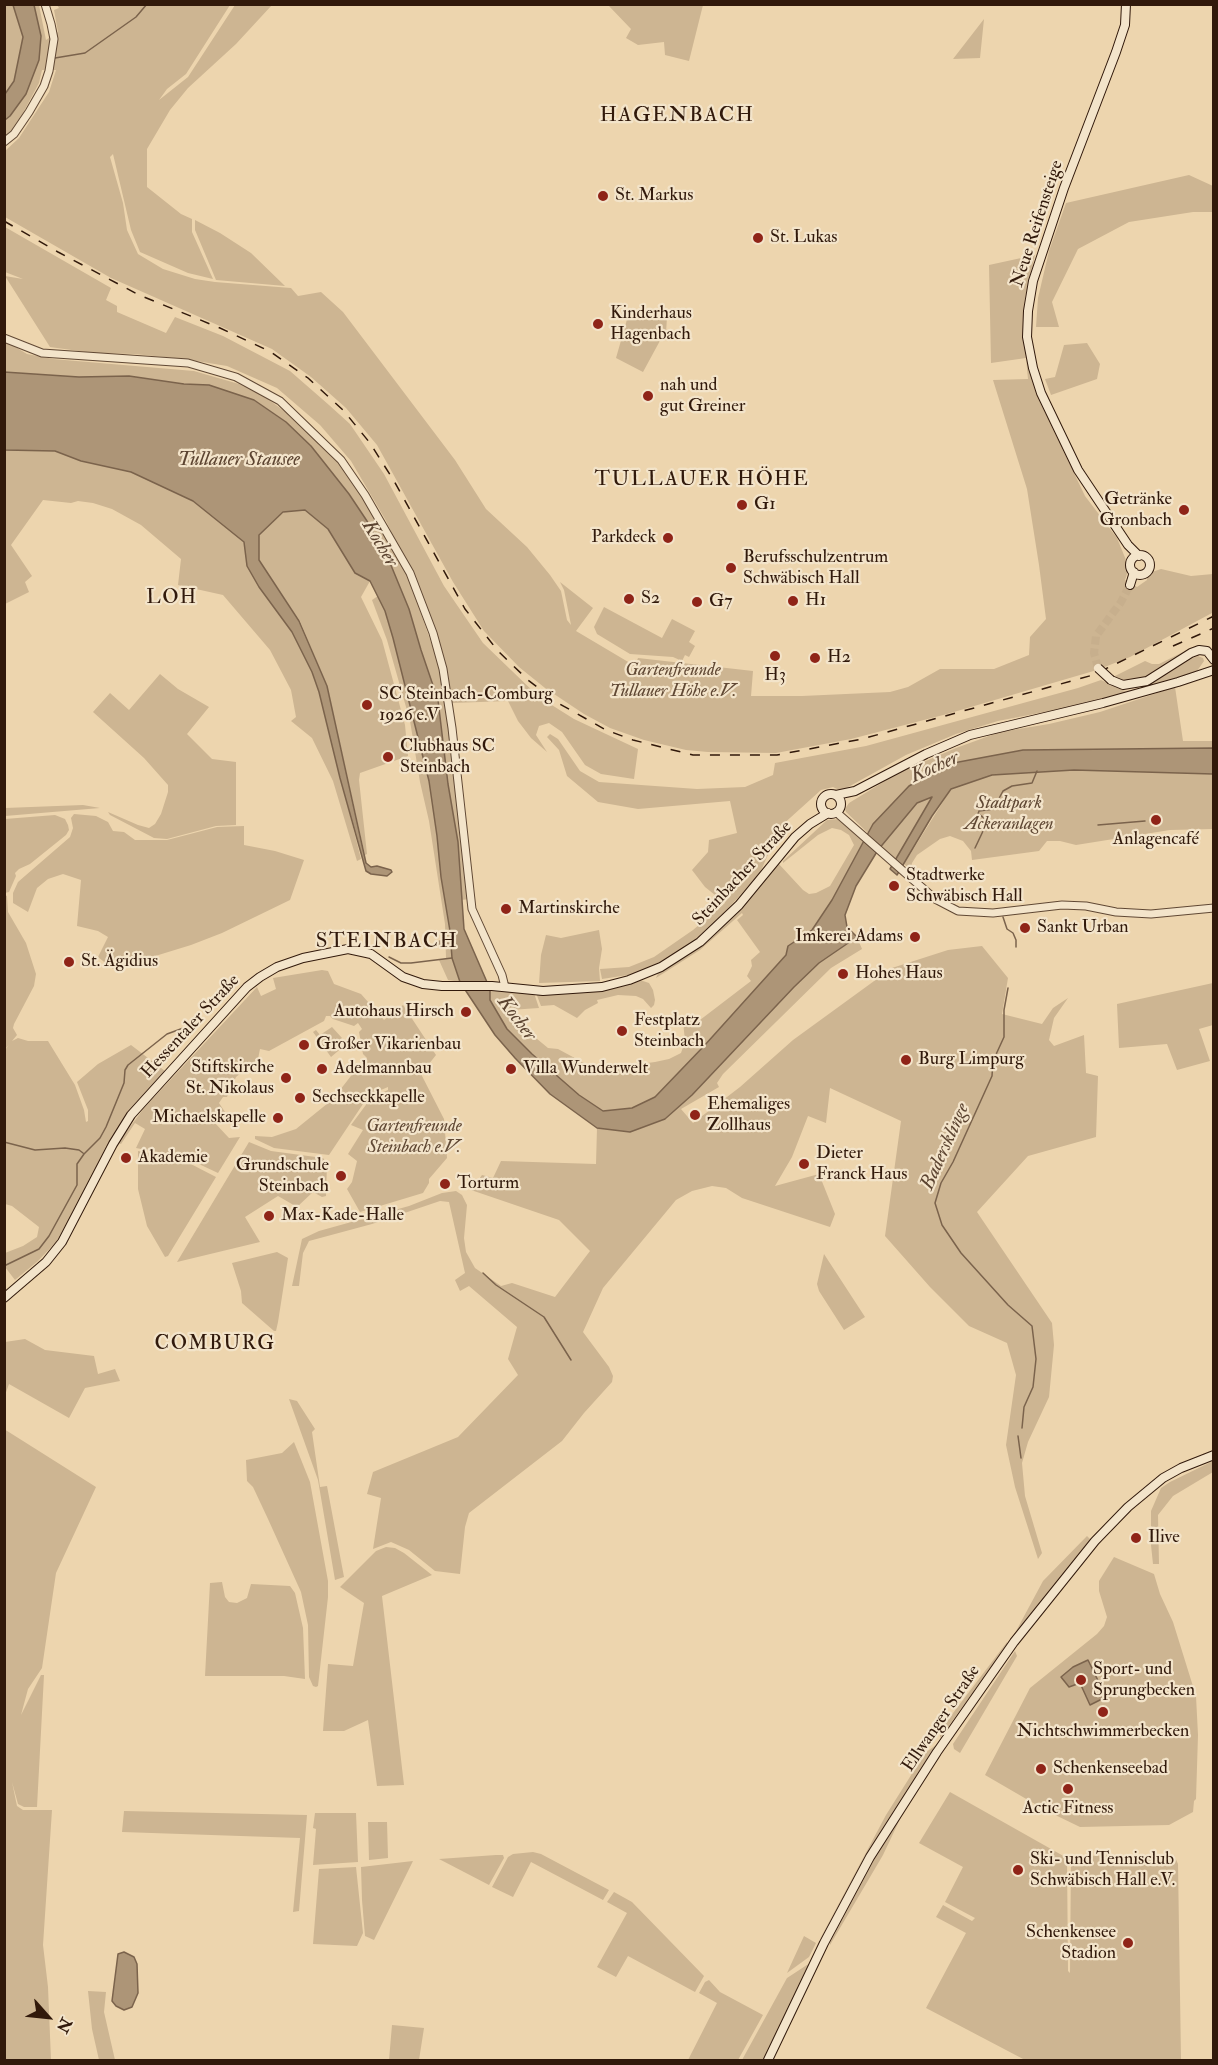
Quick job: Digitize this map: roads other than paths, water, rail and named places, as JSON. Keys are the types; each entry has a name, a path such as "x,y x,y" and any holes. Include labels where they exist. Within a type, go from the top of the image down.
{"main road":[{"name":"Neue Reifensteige","path":"1126,4 1125,24 1116,52 1064,188 1033,281 1027,337 1041,393 1078,470 1136,558"},
{"path":"1136,558 1147,559 1150,566 1146,573 1136,574 1131,567 1136,558"},
{"path":"1130,583 1136,574"},
{"path":"1098,668 1112,680 1124,685 1134,685 1147,681 1199,650 1207,651 1214,660"},
{"name":"Steinbacher Straße","path":"836,795 855,790 926,754 970,735 1113,700 1214,670"},
{"name":"Steinbacher Straße","path":"492,986 543,991 602,987 661,968 700,942 739,906 795,837 810,824 835,810 855,790"},
{"path":"830,793 836,795 840,800 835,810 824,811 821,801 824,796 830,793"},
{"name":"Steinbacher Straße","path":"810,824 821,806"},
{"name":"Hessentaler Straße","path":"4,1298 46,1262 62,1242 109,1151 131,1115 230,1004 260,977 303,958 348,949 371,954 412,982 442,986 492,986"},
{"name":"Ellwanger Straße","path":"768,2061 824,1943 870,1857 937,1752 1014,1642 1095,1541 1128,1508 1163,1478 1214,1455"}],"street":[{"path":"4,142 14,134 29,112 44,86 51,65 54,39 45,4"},
{"path":"4,338 42,353 188,363 236,377 280,401 341,460 365,495 410,573 433,633 445,681 456,756 471,909 502,975 505,987"},
{"path":"835,810 935,899 949,908 969,913 987,913 1079,905 1116,912 1151,914 1214,908"}],"water":[{"path":"13,5 34,5 41,36 39,60 26,94 5,120 5,94 14,81 23,37"},
{"path":"4,372 79,377 129,376 184,384 209,385 254,400 286,422 311,446 367,521 388,558 409,609 438,700 448,784 458,842 464,929 490,989 490,1000 507,1029 532,1054 579,1095 603,1111 632,1108 655,1097 786,955 788,946 812,930 832,900 873,824 909,786 948,764 1023,750 1213,748 1213,774 1074,770 992,775 951,789 897,875 890,869 932,797 917,803 878,850 856,886 845,915 847,927 857,937 819,963 692,1095 665,1119 630,1132 597,1128 550,1094 515,1058 495,1035 460,982 452,958 429,781 393,638 385,611 370,581 355,573 328,529 305,510 283,512 259,535 259,560 299,621 327,686 366,863 371,867 377,866 391,870 392,872 387,876 366,871 312,672 292,632 259,587 247,566 244,542 193,501 131,472 81,461 55,451 5,450"},
{"name":"Sport- und Sprungbecken","path":"1088,1660 1106,1697 1090,1705 1080,1683 1069,1687 1061,1677 1073,1667"},
{"path":"124,1952 134,1957 137,1964 138,1993 132,2007 124,2010 112,2001 118,1954"}],"waterway":[{"path":"55,58 85,53 136,17 147,4"},
{"path":"997,802 1003,791 1012,786 1032,783 1037,771"},
{"path":"975,848 989,823 978,814 979,811 996,807"},
{"path":"1098,825 1145,821"},
{"name":"Badersklinge","path":"1003,917 1007,929 1013,933 1016,947"},
{"path":"441,943 457,944"},
{"path":"389,957 401,963 452,958"},
{"name":"Badersklinge","path":"1008,988 1004,1010 1004,1037 993,1061 992,1076 941,1183 935,1203 942,1225 961,1253 1008,1305 1032,1326 1036,1359 1033,1387 1024,1407 1022,1428"},
{"path":"4,1266 39,1249 49,1236 77,1185 77,1164 100,1138 106,1127 124,1083 125,1070 128,1065 167,1034 197,1023"},
{"path":"4,1142 35,1150 65,1148 79,1150 83,1153"},
{"path":"483,1273 496,1285 544,1317 571,1360"},
{"name":"Badersklinge","path":"1018,1436 1021,1458"}],"tunnel":[{"path":"1098,668 1094,653 1096,636 1121,602 1130,585"}],"railway":[{"path":"4,221 139,295 220,328 271,352 308,378 343,410 370,443 394,481 465,609 498,651 528,680 558,703 606,730 633,740 693,755 777,755 862,739 1093,675 1214,616"},
{"path":"1173,646 1214,628"}],"place":[{"name":"St. Markus","path":"603,196"},
{"name":"St. Lukas","path":"758,238"},
{"name":"Kinderhaus Hagenbach","path":"598,324"},
{"name":"nah und gut Greiner","path":"648,396"},
{"name":"G1","path":"742,505"},
{"name":"Getränke Gronbach","path":"1184,510"},
{"name":"Parkdeck","path":"668,538"},
{"name":"Berufsschulzentrum Schwäbisch Hall","path":"731,568"},
{"name":"S2","path":"629,599"},
{"name":"H1","path":"793,601"},
{"name":"G7","path":"697,602"},
{"name":"H3","path":"775,656"},
{"name":"H2","path":"815,658"},
{"name":"SC Steinbach-Comburg 1926 e.V","path":"367,705"},
{"name":"Clubhaus SC Steinbach","path":"388,757"},
{"name":"Anlagencafé","path":"1156,820"},
{"name":"Stadtwerke Schwäbisch Hall","path":"894,886"},
{"name":"Martinskirche","path":"506,909"},
{"name":"Sankt Urban","path":"1025,928"},
{"name":"Imkerei Adams","path":"915,937"},
{"name":"St. Ägidius","path":"69,962"},
{"name":"Hohes Haus","path":"843,974"},
{"name":"Autohaus Hirsch","path":"466,1012"},
{"name":"Festplatz Steinbach","path":"622,1031"},
{"name":"Großer Vikarienbau","path":"304,1045"},
{"name":"Burg Limpurg","path":"906,1060"},
{"name":"Adelmannbau","path":"322,1069"},
{"name":"Villa Wunderwelt","path":"511,1069"},
{"name":"Stiftskirche St. Nikolaus","path":"286,1078"},
{"name":"Sechseckkapelle","path":"300,1098"},
{"name":"Ehemaliges Zollhaus","path":"695,1115"},
{"name":"Michaelskapelle","path":"278,1118"},
{"name":"Akademie","path":"126,1158"},
{"name":"Dieter Franck Haus","path":"804,1164"},
{"name":"Grundschule Steinbach","path":"341,1176"},
{"name":"Torturm","path":"445,1184"},
{"name":"Max-Kade-Halle","path":"269,1216"},
{"name":"Ilive","path":"1136,1538"},
{"name":"Sport- und Sprungbecken","path":"1081,1680"},
{"name":"Nichtschwimmerbecken","path":"1103,1712"},
{"name":"Schenkenseebad","path":"1041,1769"},
{"name":"Actic Fitness","path":"1068,1789"},
{"name":"Ski- und Tennisclub Schwäbisch Hall e.V.","path":"1018,1870"},
{"name":"Schenkensee Stadion","path":"1128,1943"}],"district":[{"name":"HAGENBACH","path":"677,116"},
{"name":"TULLAUER HÖHE","path":"702,480"},
{"name":"LOH","path":"172,599"},
{"name":"STEINBACH","path":"387,942"},
{"name":"COMBURG","path":"215,1345"}],"water label":[{"name":"Tullauer Stausee","path":"239,461"},
{"name":"Kocher","path":"379,544"},
{"name":"Kocher","path":"935,768"},
{"name":"Kocher","path":"516,1019"}],"park label":[{"name":"Gartenfreunde Tullauer Höhe e.V.","path":"673,681"},
{"name":"Stadtpark Ackeranlagen","path":"1009,814"},
{"name":"Gartenfreunde Steinbach e.V.","path":"414,1137"}]}
